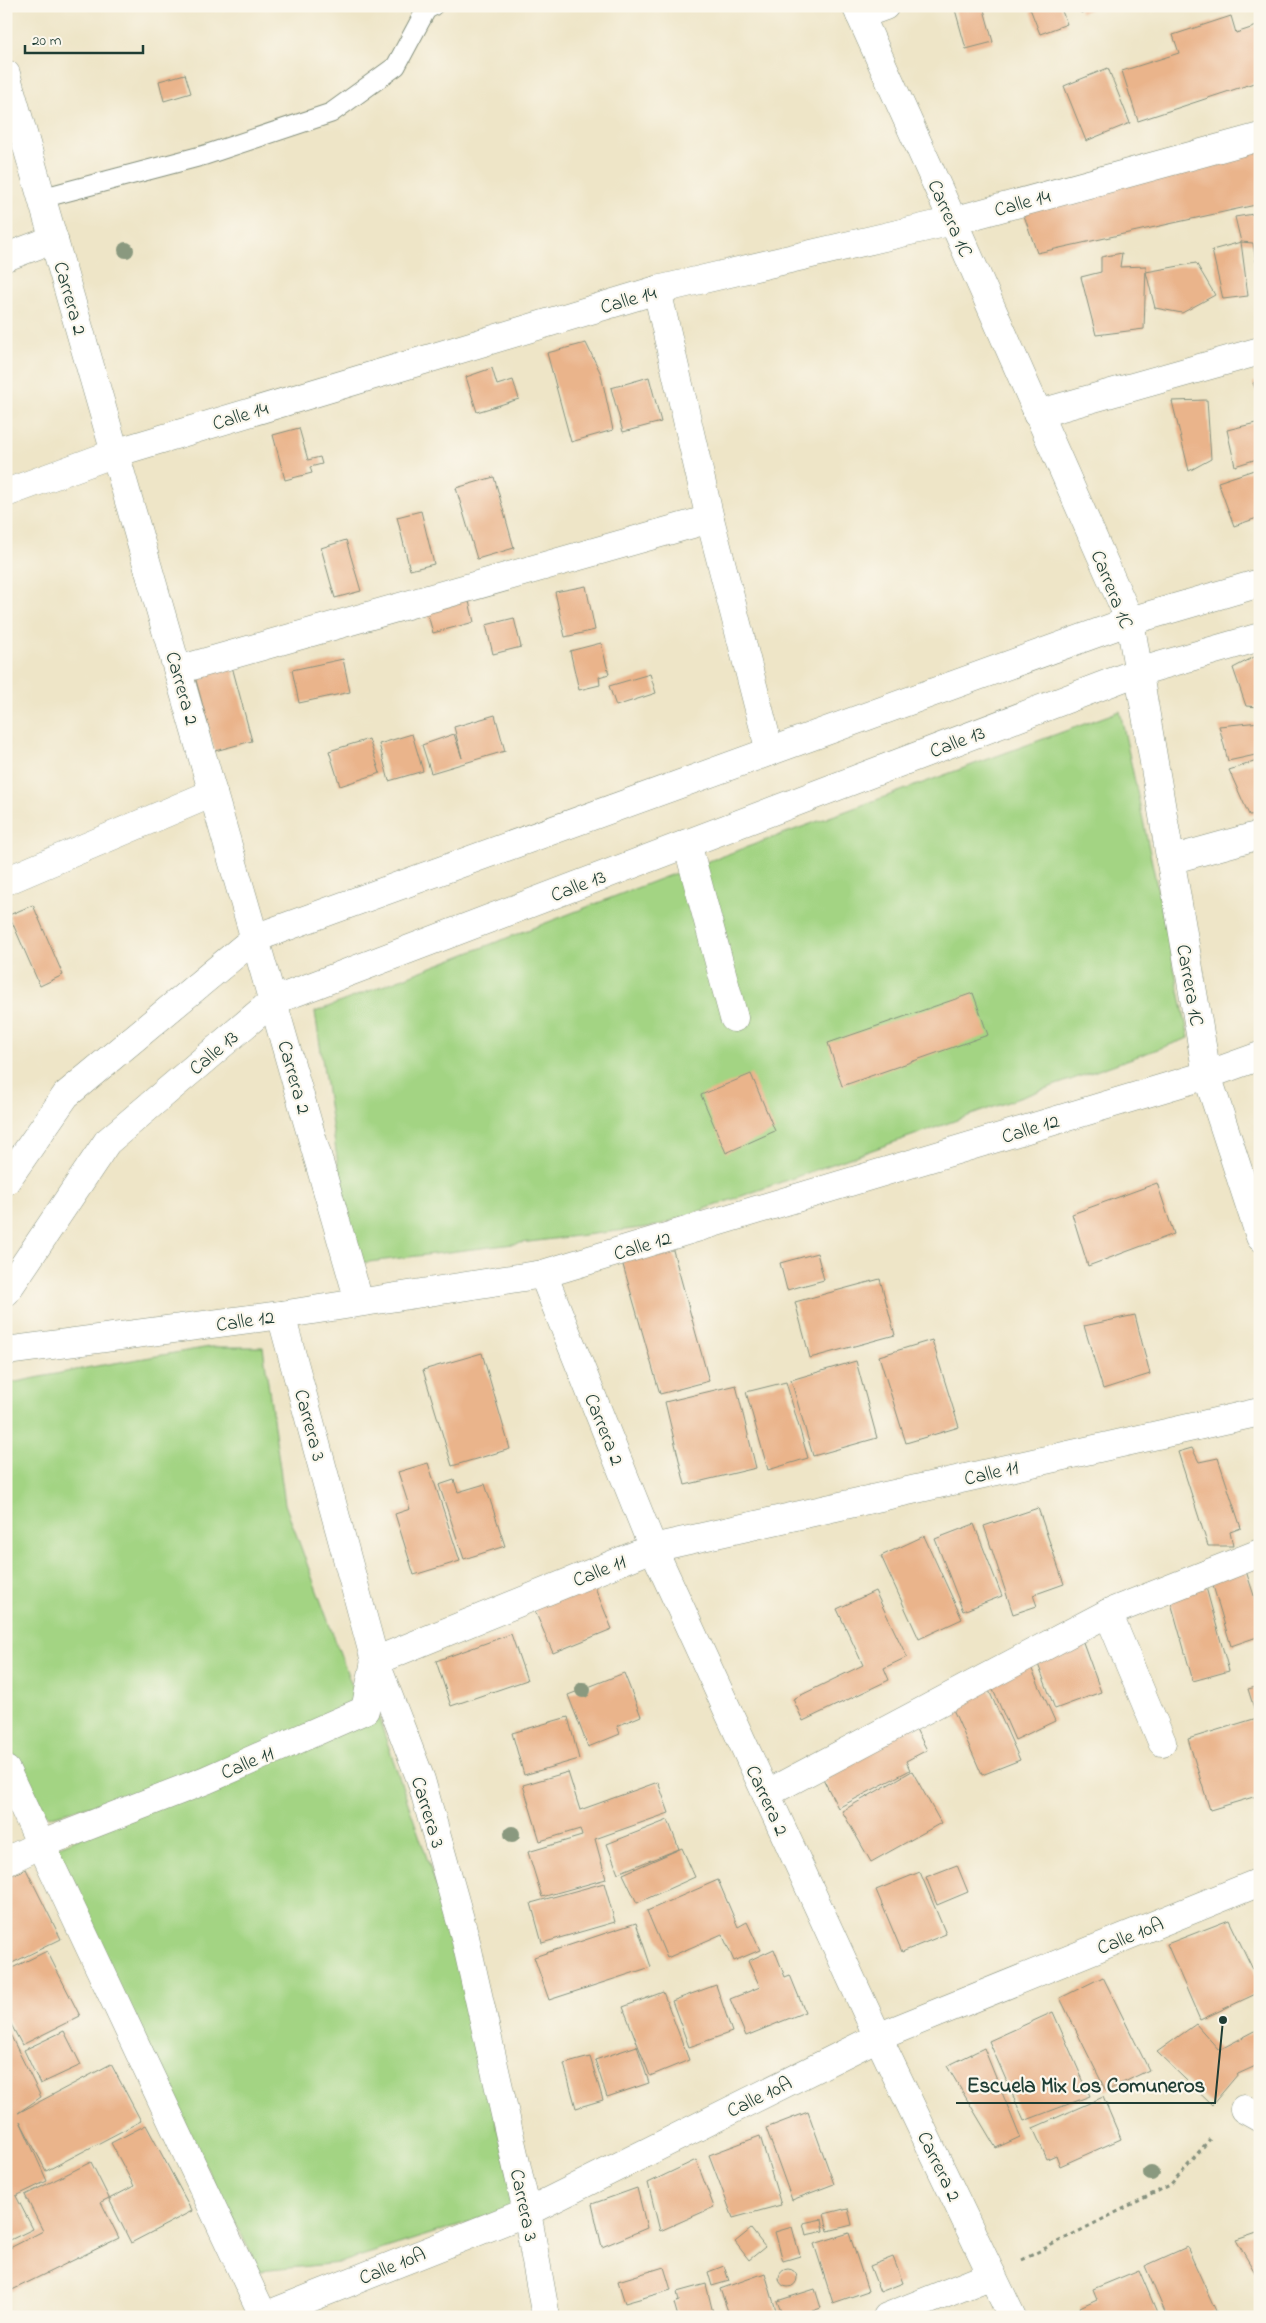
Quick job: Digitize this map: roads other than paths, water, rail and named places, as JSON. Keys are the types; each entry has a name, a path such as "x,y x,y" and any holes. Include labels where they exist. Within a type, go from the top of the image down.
{"street":[{"path":"858,10 885,6"},
{"name":"Carrera 1C","path":"858,10 1130,621 1207,1075 1260,1237"},
{"name":"Carrera 2","path":"6,74 359,1301"},
{"name":"Calle 14","path":"6,493 115,452 657,290 953,221 1260,137"},
{"path":"6,257 54,239"},
{"path":"657,290 710,519 770,752"},
{"path":"1037,414 1260,351"},
{"path":"178,670 710,519"},
{"path":"6,1181 66,1095 255,938 1130,621 1260,583"},
{"name":"Calle 13","path":"6,1292 107,1142 273,1001 1138,672 1260,637"},
{"path":"6,881 213,792"},
{"path":"1170,860 1260,835"},
{"path":"687,843 734,1018"},
{"name":"Calle 12","path":"6,1351 281,1315 359,1301 543,1274 1207,1075 1260,1056"},
{"name":"Carrera 2","path":"543,1274 653,1548 878,2037 1012,2317"},
{"name":"Carrera 3","path":"281,1315 375,1661 421,1780 463,1928 527,2212 546,2317"},
{"name":"Calle 11","path":"6,1861 42,1844 206,1780 364,1710 375,1661 653,1548 1260,1412"},
{"path":"766,1794 1108,1613 1260,1553"},
{"path":"1108,1613 1162,1742"},
{"path":"6,1770 263,2316"},
{"name":"Calle 10A","path":"263,2316 527,2212 878,2037 1260,1882"},
{"path":"887,2317 992,2275"}],"lane":[{"path":"42,198 205,154 331,113 396,66 428,7"}],"place":[{"name":"Escuela Mix Los Comuneros","path":"1223,2020"}]}
